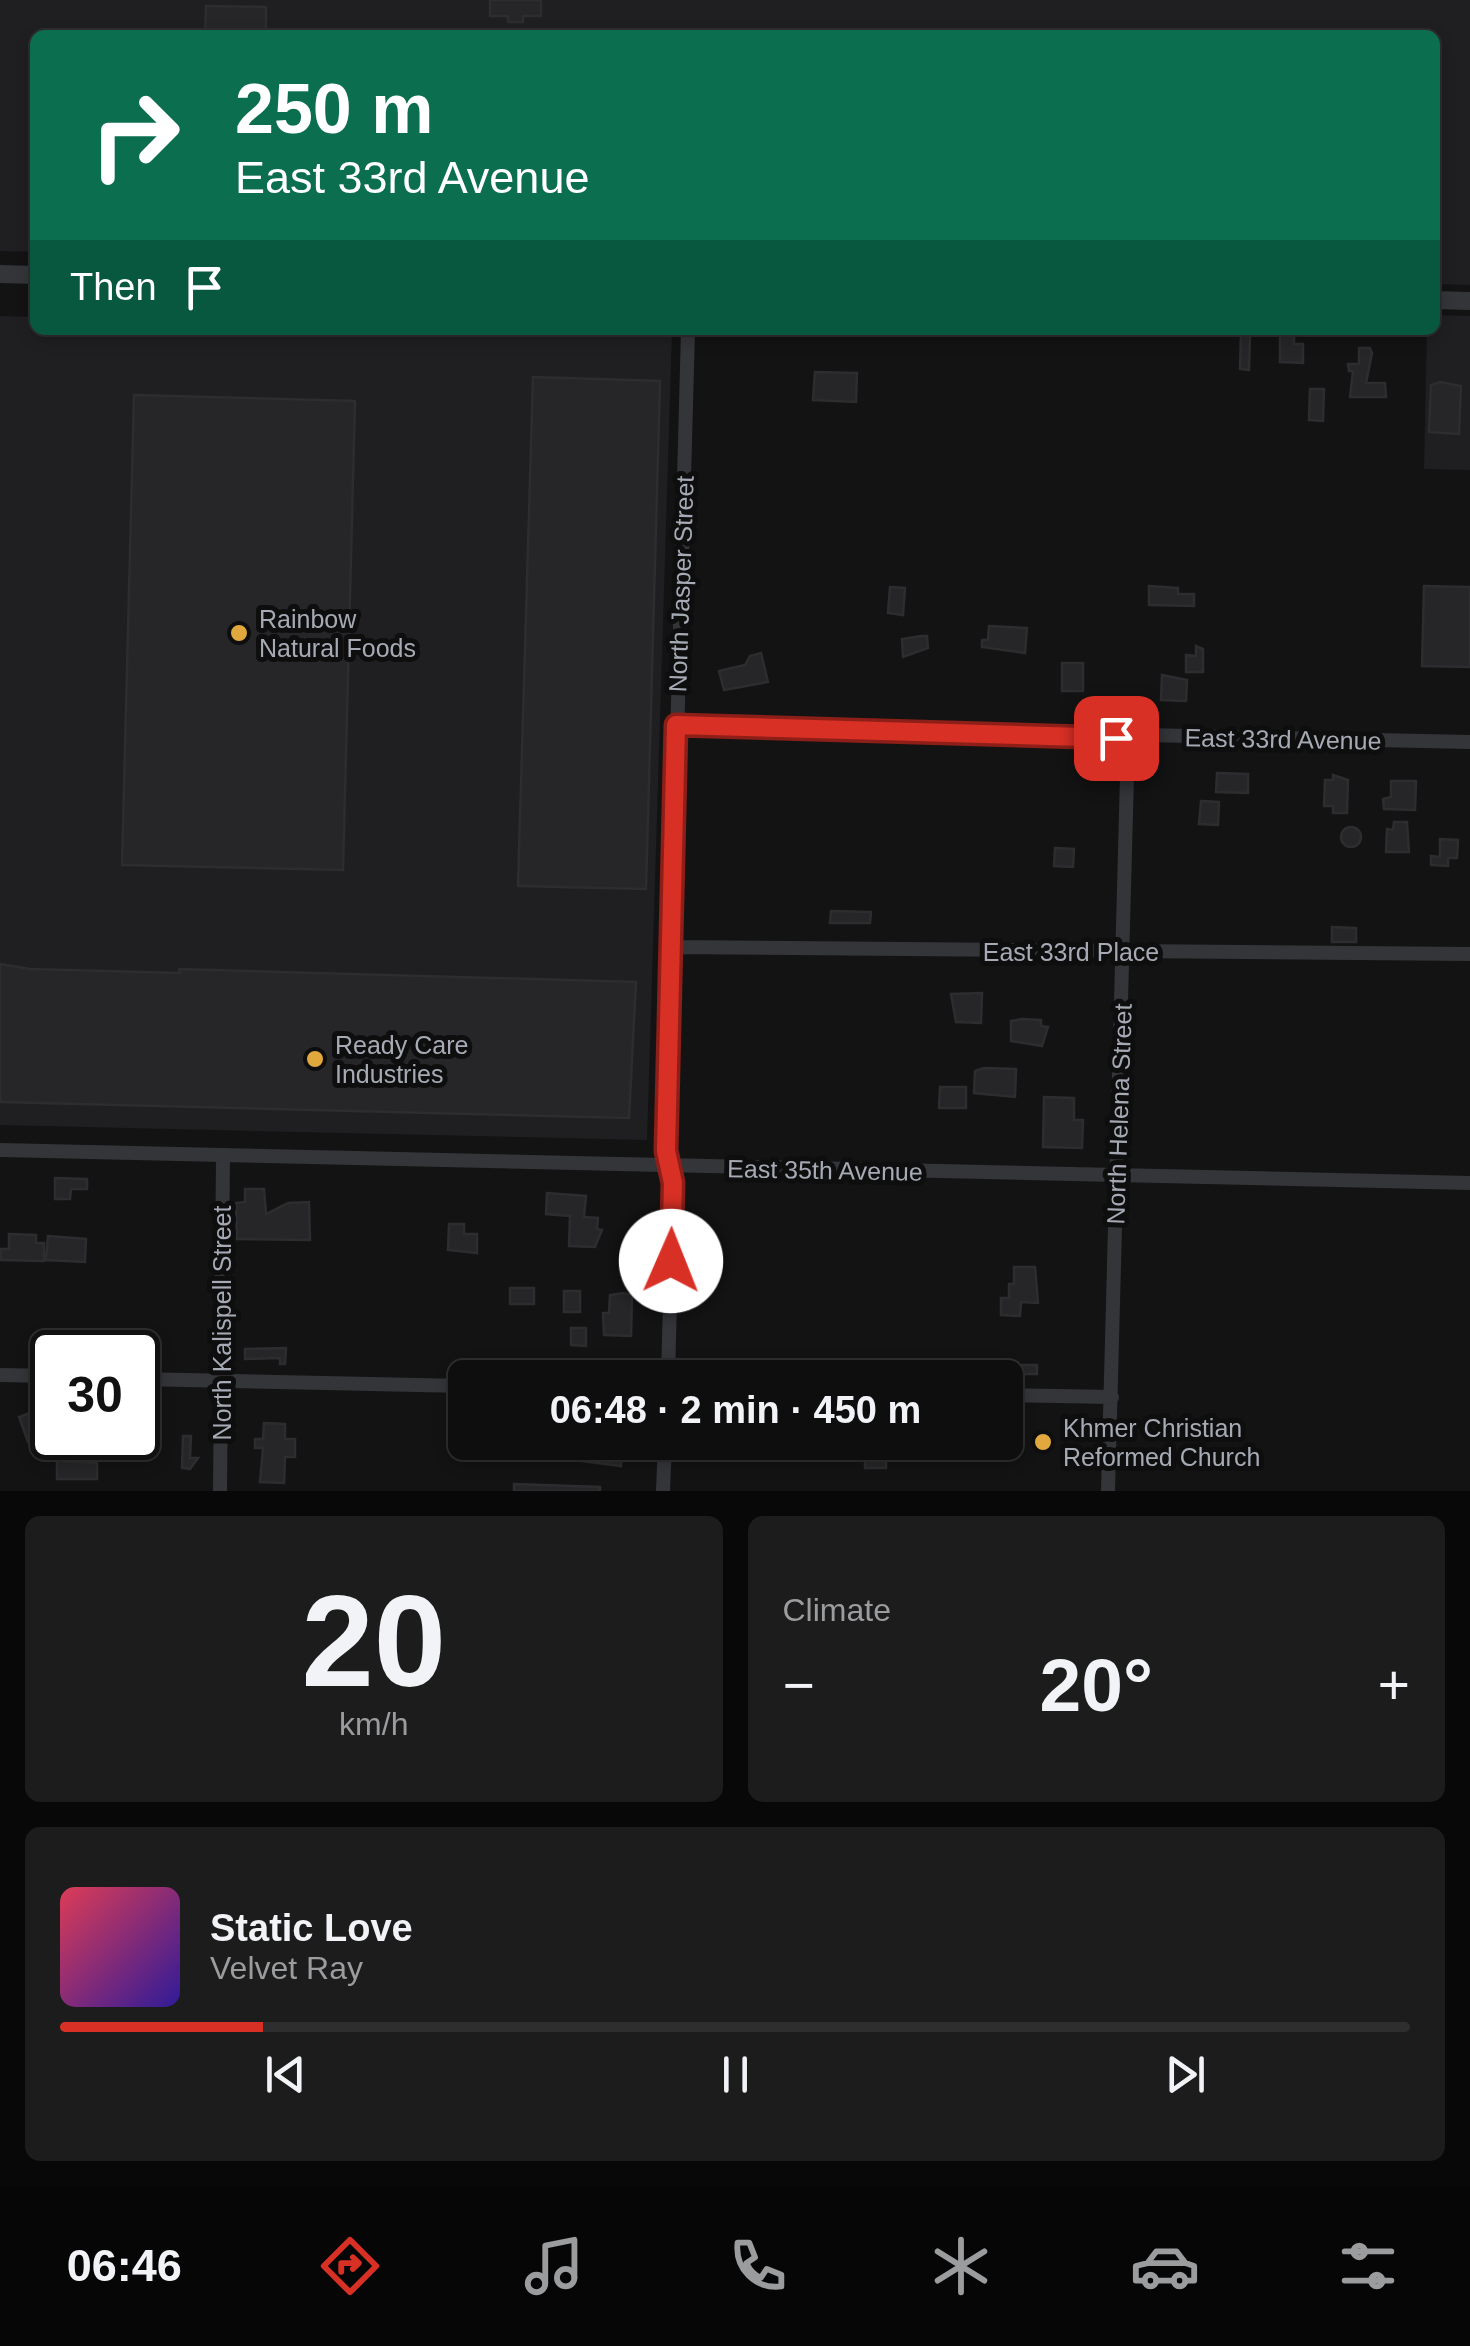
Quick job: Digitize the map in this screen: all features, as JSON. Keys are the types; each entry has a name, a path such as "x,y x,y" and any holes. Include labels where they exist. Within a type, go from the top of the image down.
{"street":[{"path":"0,274 30,275"},
{"path":"1440,300 1470,300"},
{"name":"North Jasper Street","path":"668,1360 670,1167 666,1151 688,335"},
{"name":"East 33rd Avenue","path":"676,725 1128,738 1470,742"},
{"name":"North Helena Street","path":"1108,1491 1128,738"},
{"name":"East 33rd Place","path":"673,948 1470,954"},
{"name":"East 35th Avenue","path":"0,1150 1470,1183"},
{"name":"North Kalispell Street","path":"220,1491 223,1155"},
{"path":"0,1374 30,1375"},
{"path":"160,1379 448,1386"},
{"path":"1023,1396 1112,1397"},
{"path":"664,1491 665,1460"}],"shaded area":[{"path":"0,0 1470,0 1470,285 1440,284 1440,30 30,30 30,252 0,251"},
{"path":"1440,315 1470,316 1470,470 1424,469 1427,335 1440,335"},
{"path":"0,316 30,317 30,335 672,335 647,1140 0,1125"}],"building":[{"path":"490,0 541,0 541,16 523,16 523,22 508,22 508,16 490,16"},
{"path":"206,6 266,7 266,30 205,30"},
{"path":"1241,335 1250,335 1249,370 1240,369"},
{"path":"1280,335 1294,336 1294,344 1303,344 1303,363 1280,362"},
{"path":"1359,348 1370,348 1372,353 1366,383 1385,383 1386,397 1350,397 1353,371 1349,371 1348,364 1359,364"},
{"path":"815,372 857,373 856,402 813,400"},
{"path":"533,377 660,381 646,889 518,886"},
{"path":"1440,382 1461,386 1459,434 1429,432 1431,385"},
{"path":"1310,389 1324,389 1323,421 1309,420"},
{"name":"Rainbow Natural Foods","path":"134,395 355,401 343,870 122,865"},
{"path":"1149,586 1178,588 1178,594 1194,594 1194,606 1149,605"},
{"path":"1424,586 1470,587 1470,667 1422,666"},
{"path":"890,587 905,588 903,615 888,613"},
{"path":"989,626 1027,628 1025,653 982,647 982,640 988,640"},
{"path":"927,636 928,648 903,657 902,639"},
{"path":"1196,646 1203,649 1203,672 1186,672 1186,655 1196,656"},
{"path":"761,653 768,682 724,690 719,671 745,665 750,656"},
{"path":"1062,663 1083,663 1083,691 1062,691"},
{"path":"1162,675 1187,680 1186,701 1161,700"},
{"path":"1217,773 1248,774 1248,793 1216,792"},
{"path":"1333,775 1348,780 1347,813 1333,813 1333,806 1324,806 1325,780 1333,780"},
{"path":"1391,781 1416,781 1415,810 1384,809 1383,799 1391,797"},
{"path":"1201,801 1219,802 1218,825 1199,824"},
{"path":"1394,822 1407,822 1409,852 1386,852 1387,829 1393,830"},
{"path":"1351,827 1361,837 1351,847 1341,837"},
{"path":"1440,839 1458,840 1457,858 1448,858 1448,866 1431,865 1431,856 1440,857"},
{"path":"1055,848 1074,849 1073,867 1054,866"},
{"path":"831,911 871,912 870,923 830,923"},
{"path":"1332,927 1356,928 1356,942 1332,942"},
{"name":"Ready Care Industries","path":"0,964 30,969 180,973 179,969 636,982 629,1118 0,1102"},
{"path":"982,993 981,1023 956,1022 951,994"},
{"path":"1041,1020 1041,1026 1048,1027 1042,1046 1011,1041 1011,1021"},
{"path":"1016,1069 1015,1097 974,1093 975,1071"},
{"path":"940,1087 966,1087 966,1108 939,1108"},
{"path":"1044,1097 1074,1098 1074,1120 1083,1120 1082,1148 1043,1147"},
{"path":"55,1178 87,1179 87,1189 71,1189 70,1199 55,1199"},
{"path":"245,1189 264,1189 266,1214 288,1203 309,1202 310,1240 237,1239 236,1203 245,1202"},
{"path":"547,1193 586,1196 584,1217 598,1218 597,1229 602,1230 595,1247 569,1246 570,1216 546,1214"},
{"path":"449,1224 464,1224 464,1234 477,1234 477,1253 448,1250"},
{"path":"9,1234 36,1235 36,1243 44,1243 44,1261 1,1260 1,1249 9,1249"},
{"path":"48,1236 86,1239 85,1262 46,1260"},
{"path":"1014,1267 1035,1267 1038,1303 1021,1302 1020,1316 1001,1315 1001,1298 1009,1298 1009,1284 1014,1284"},
{"path":"510,1288 534,1288 534,1304 510,1304"},
{"path":"564,1291 580,1291 580,1312 564,1312"},
{"path":"610,1295 632,1295 631,1336 604,1335 603,1313 609,1313"},
{"path":"571,1328 586,1328 586,1346 571,1345"},
{"path":"286,1348 285,1364 280,1364 280,1358 245,1359 245,1349"},
{"path":"1023,1365 1037,1365 1037,1374 1023,1374"},
{"path":"30,1413 30,1441 28,1442 19,1417"},
{"path":"264,1423 285,1424 285,1439 295,1439 295,1457 285,1457 284,1483 260,1482 263,1448 255,1448 255,1439 263,1439"},
{"path":"183,1436 191,1436 190,1458 198,1458 190,1469 182,1468"},
{"path":"621,1460 621,1466 581,1461"},
{"path":"865,1460 886,1460 886,1468 865,1468"},
{"path":"57,1461 97,1463 97,1479 57,1479"},
{"path":"514,1484 600,1487 600,1491 514,1491"}],"place":[{"name":"Rainbow Natural Foods","path":"239,633"},
{"name":"Ready Care Industries","path":"315,1059"},
{"name":"Khmer Christian Reformed Church","path":"1043,1442"}],"route":[{"path":"671,1261 673,1183 666,1151 676,725 1116,738"}]}
